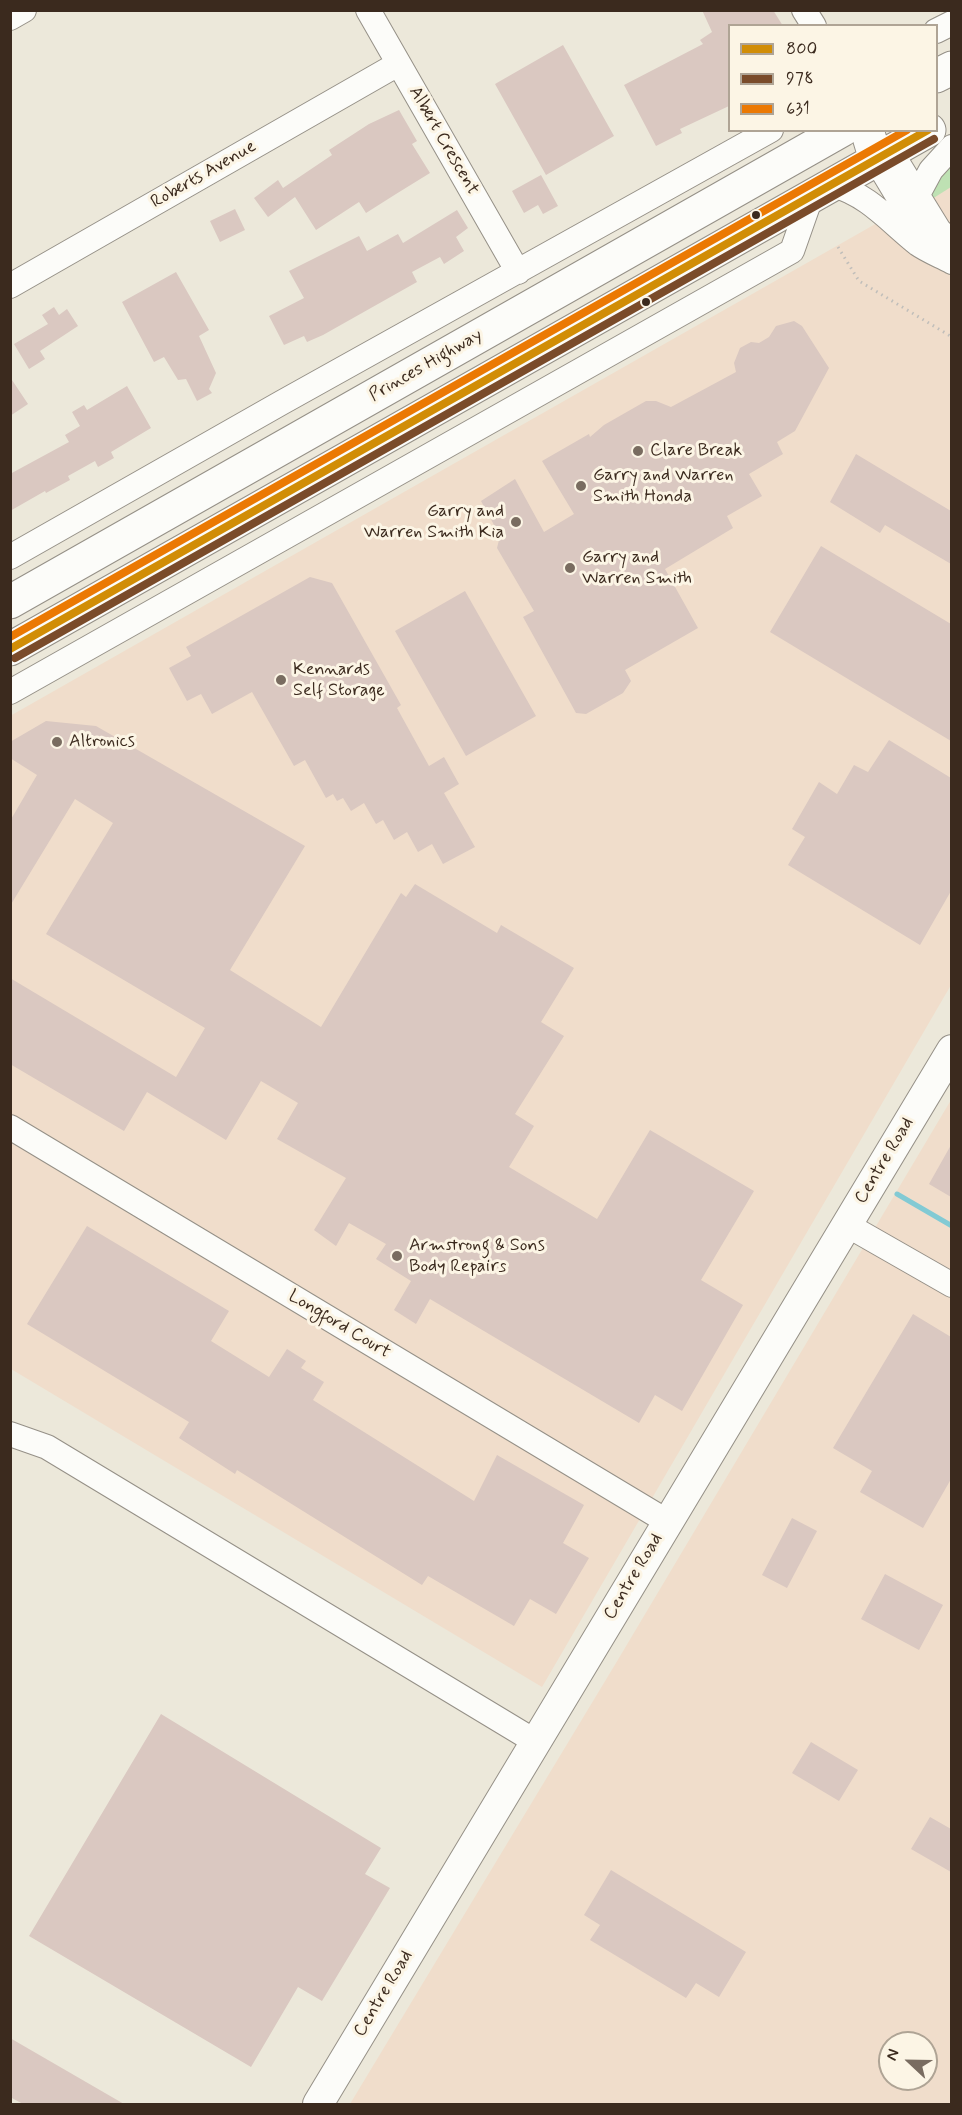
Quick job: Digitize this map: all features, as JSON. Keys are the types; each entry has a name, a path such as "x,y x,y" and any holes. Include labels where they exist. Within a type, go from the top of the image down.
{"highway":[{"name":"Princes Highway","path":"10,602 838,132"},
{"path":"10,649 822,191 877,143 921,132"}],"main road":[{"name":"Centre Road","path":"318,2104 951,1050"}],"street":[{"path":"10,18 24,10"},
{"name":"Albert Crescent","path":"368,10 518,272"},
{"path":"804,10 813,24"},
{"name":"Roberts Avenue","path":"10,286 398,64"},
{"name":"Princes Highway","path":"10,557 291,397 767,132"},
{"path":"877,143 917,196 939,230 949,254"},
{"path":"877,143 920,233 949,254"},
{"path":"917,196 931,170 951,147"},
{"path":"10,692 792,251 822,191 867,201 918,244 949,254"},
{"path":"540,350 557,384"},
{"path":"390,436 407,469"},
{"path":"73,614 93,645"},
{"name":"Longford Court","path":"10,1127 668,1522"},
{"path":"847,1226 951,1285"},
{"path":"10,1434 47,1447 536,1742"}],"path":[{"path":"838,247 859,281 951,337"}],"shaded area":[{"path":"951,181 951,985 542,1687 11,1369 10,716"},
{"path":"951,1100 951,2104 350,2104 616,1663"}],"green space":[{"path":"951,157 951,187 932,199 930,187"}],"building":[{"path":"702,10 773,10 782,24 728,24 728,106 680,129 682,133 656,146 624,85 703,44 700,40 712,32"},
{"path":"563,45 614,136 546,175 495,84"},
{"path":"399,110 417,141 412,144 430,173 366,213 359,202 316,230 295,197 268,217 254,198 278,180 283,188 332,155 329,150 369,124"},
{"path":"541,175 558,206 543,214 538,205 524,213 512,191"},
{"path":"235,209 245,230 220,242 210,221"},
{"path":"457,210 468,228 456,237 464,251 444,264 440,257 412,272 417,282 323,335 307,342 304,336 284,345 269,316 304,298 289,271 359,236 367,251 398,234 403,243"},
{"path":"176,272 209,330 199,336 216,373 209,389 212,393 197,401 186,379 178,380 164,357 154,362 122,302"},
{"path":"54,307 59,315 67,309 78,326 40,351 45,359 29,369 14,344 48,324 42,315"},
{"path":"794,321 802,326 829,368 795,431 777,442 783,454 749,474 762,496 727,516 733,528 665,569 698,628 625,670 631,681 623,693 586,714 576,713 523,617 534,611 497,548 500,536 481,501 515,479 544,532 574,514 542,461 589,434 590,437 604,425 646,401 656,401 671,407 736,372 734,363 740,348 751,342 759,343 769,337 776,326"},
{"path":"10,377 28,404 10,416"},
{"path":"127,386 151,428 111,452 114,458 98,467 95,461 68,476 70,480 10,511 10,474 69,442 65,435 80,426 72,412 84,405 87,410"},
{"path":"856,454 951,511 951,564 885,525 880,533 830,502"},
{"path":"821,546 951,624 951,741 770,632"},
{"name":"Kennards Self Storage","path":"310,577 332,583 401,705 397,708 429,766 444,757 459,784 444,793 475,847 443,864 432,844 418,852 407,832 394,840 383,820 376,824 364,803 351,811 343,798 337,801 333,794 326,798 305,760 294,766 252,692 212,714 201,694 187,701 169,668 191,656 186,647"},
{"path":"465,591 536,716 466,756 395,631"},
{"path":"46,721 96,726 305,846 230,970 321,1027 401,893 406,897 415,884 497,933 501,925 574,968 541,1022 564,1036 515,1114 534,1126 509,1167 597,1219 650,1130 754,1191 701,1280 743,1305 682,1411 655,1395 639,1423 430,1299 416,1324 394,1310 411,1281 376,1259 386,1244 349,1223 336,1246 314,1230 346,1178 277,1139 298,1103 261,1081 226,1140 147,1092 124,1131 10,1064 10,978 176,1077 205,1028 46,934 113,823 75,799 10,906 10,821 37,775 10,758 10,742"},
{"path":"889,740 951,778 951,891 920,945 788,865 805,837 792,829 819,782 837,794 854,765 868,772"},
{"path":"951,1145 951,1197 929,1184"},
{"path":"87,1226 229,1311 211,1341 269,1377 287,1349 306,1361 301,1368 324,1382 313,1400 474,1501 497,1455 584,1505 563,1543 589,1558 556,1614 530,1599 514,1626 428,1576 422,1585 237,1470 235,1474 179,1438 189,1422 27,1324"},
{"path":"913,1314 951,1337 951,1479 923,1528 860,1492 872,1471 833,1448"},
{"path":"792,1518 817,1531 787,1588 762,1575"},
{"path":"885,1574 943,1605 919,1650 861,1619"},
{"path":"161,1714 381,1848 365,1874 390,1888 322,2001 298,1987 251,2067 29,1936"},
{"path":"811,1742 858,1770 839,1801 792,1773"},
{"path":"930,1817 951,1829 951,1872 911,1849"},
{"path":"611,1870 746,1952 719,1997 696,1983 686,1998 590,1940 600,1925 584,1915"},
{"path":"10,2038 124,2104 23,2104 10,2097"}],"waterway":[{"path":"897,1194 952,1226"}],"transit line":[{"name":"631","path":"10,637 903,132"},
{"name":"800","path":"10,649 924,132"},
{"name":"978","path":"15,658 934,139"}],"place":[{"name":"Clare Break","path":"638,451"},
{"name":"Garry and Warren Smith Honda","path":"581,486"},
{"name":"Garry and Warren Smith Kia","path":"516,522"},
{"name":"Garry and Warren Smith","path":"570,568"},
{"name":"Kennards Self Storage","path":"281,680"},
{"name":"Altronics","path":"57,742"},
{"name":"Armstrong & Sons Body Repairs","path":"397,1256"}]}
